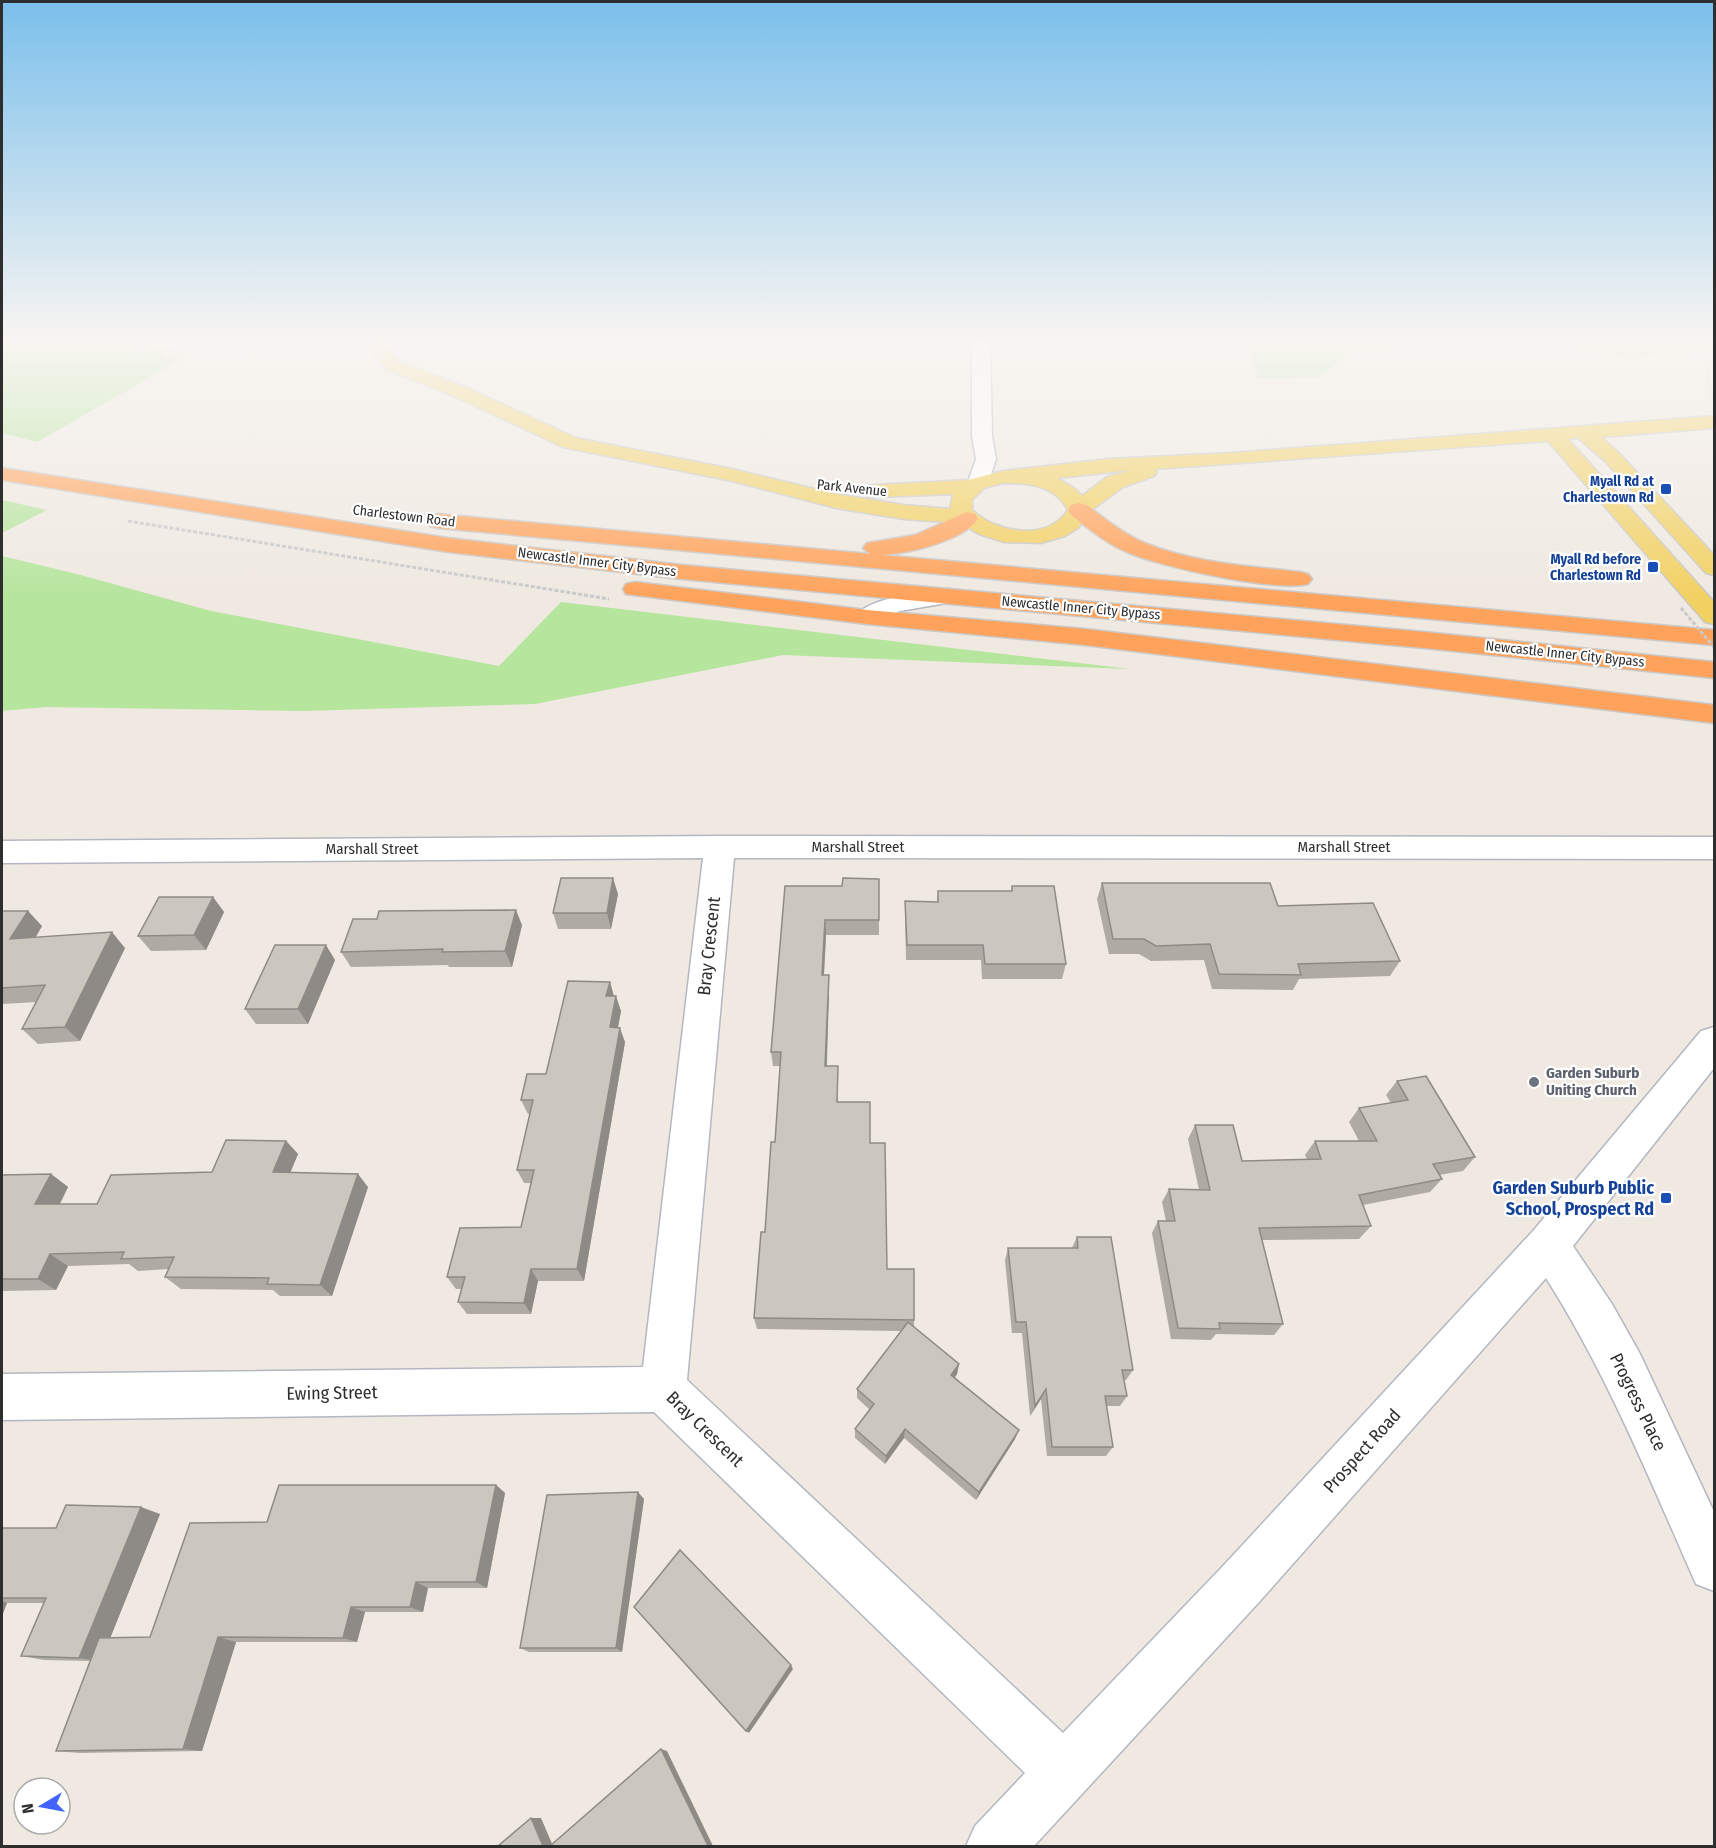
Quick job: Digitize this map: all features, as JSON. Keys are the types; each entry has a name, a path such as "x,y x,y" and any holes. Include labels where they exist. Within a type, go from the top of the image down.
{"highway":[{"name":"Charlestown Road","path":"2,474 448,545"},
{"name":"Charlestown Road","path":"176,480 410,517 809,556"},
{"path":"1079,509 1115,536 1137,548 1209,567 1713,619"},
{"path":"809,556 841,546 889,548 914,544 939,536 966,518"},
{"path":"448,545 458,559 576,581 867,617 1085,637 1714,714"},
{"name":"Newcastle Inner City Bypass","path":"448,545 682,572 1424,640 1714,670"},
{"name":"Newcastle Inner City Bypass","path":"809,556 1714,638"}],"main road":[{"name":"Park Avenue","path":"530,424 570,443 732,475 836,501 904,512 966,518"},
{"path":"1231,459 1128,477 1109,486 1079,509 1076,518 1064,529 1033,537 1000,534 979,527 966,518 959,502 964,492 976,484 1094,466 1231,459 1685,424"},
{"path":"1583,432 1611,456 1714,567"},
{"path":"1553,434 1713,619"},
{"name":"Park Avenue","path":"732,475 889,492 976,484"},
{"path":"1016,477 1058,487 1068,493 1079,509"}],"street":[{"path":"976,484 986,459 981,424"},
{"path":"985,446 1016,477"},
{"path":"867,617 894,605 949,596"},
{"name":"Marshall Street","path":"2,852 720,847 1714,848"},
{"name":"Bray Crescent","path":"720,847 663,1389 1064,1772"},
{"name":"Prospect Road","path":"995,1846 1242,1583 1548,1245 1714,1042"},
{"name":"Progress Place","path":"1548,1245 1597,1320 1624,1370 1714,1566"},
{"name":"Ewing Street","path":"2,1397 663,1389"}],"path":[{"path":"1681,608 1714,647"}],"green space":[{"path":"2,424 68,424 37,442 2,433"},
{"path":"2,500 47,510 2,533"},
{"path":"2,556 211,611 499,666 561,602 1130,669 783,655 535,704 303,711 46,707 2,711"}],"building":[{"path":"561,878 613,878 607,913 553,913"},
{"path":"843,878 879,879 879,920 825,920 822,975 829,975 825,1066 838,1066 837,1102 870,1102 870,1143 885,1143 887,1269 914,1269 914,1320 754,1318 761,1232 765,1232 771,1142 775,1142 781,1052 771,1052 785,886 842,886"},
{"path":"1102,883 1270,883 1278,906 1373,903 1400,961 1298,964 1301,975 1219,974 1210,944 1156,946 1144,939 1113,939"},
{"path":"1012,886 1054,886 1066,964 985,964 983,945 907,945 905,901 938,902 938,891 1012,891"},
{"path":"159,897 213,897 194,935 138,936"},
{"path":"516,910 505,951 442,952 443,949 341,952 353,919 377,919 379,911"},
{"path":"2,911 28,911 10,939 112,932 65,1027 22,1029 45,985 2,988"},
{"path":"275,945 326,945 298,1009 245,1009"},
{"path":"568,981 610,982 606,996 616,996 610,1027 620,1028 577,1269 531,1269 524,1303 458,1302 465,1277 447,1277 460,1228 521,1227 534,1170 517,1170 533,1100 521,1100 527,1074 546,1074"},
{"path":"1426,1076 1475,1157 1433,1164 1442,1179 1359,1195 1371,1226 1259,1228 1283,1324 1219,1323 1220,1329 1178,1328 1158,1221 1175,1221 1169,1189 1210,1190 1195,1125 1233,1125 1242,1161 1321,1159 1315,1141 1377,1141 1359,1108 1408,1100 1397,1081"},
{"path":"226,1140 286,1141 273,1172 358,1174 320,1285 267,1284 269,1278 165,1277 174,1257 121,1259 124,1252 50,1254 38,1279 2,1279 2,1175 51,1174 35,1204 97,1204 111,1175 212,1172"},
{"path":"1077,1237 1111,1237 1133,1370 1122,1370 1127,1396 1105,1396 1113,1447 1052,1447 1046,1389 1035,1406 1026,1322 1016,1322 1008,1248 1078,1248"},
{"path":"908,1322 959,1364 951,1375 1019,1430 979,1492 905,1429 886,1456 855,1429 874,1404 857,1389"},
{"path":"279,1485 496,1485 476,1582 416,1582 410,1607 351,1607 343,1638 218,1637 183,1749 56,1751 99,1638 150,1637 190,1523 267,1522"},
{"path":"638,1492 616,1648 520,1648 547,1495"},
{"path":"66,1505 141,1507 79,1658 21,1656 46,1598 2,1598 2,1528 56,1528"},
{"path":"680,1550 791,1665 746,1731 634,1607"},
{"path":"661,1749 708,1846 550,1846"},
{"path":"531,1818 543,1846 498,1846"}],"place":[{"name":"Myall Rd at Charlestown Rd","path":"1666,489"},
{"name":"Myall Rd before Charlestown Rd","path":"1653,567"},
{"name":"Garden Suburb Uniting Church","path":"1534,1082"},
{"name":"Garden Suburb Public School, Prospect Rd","path":"1666,1198"}]}
